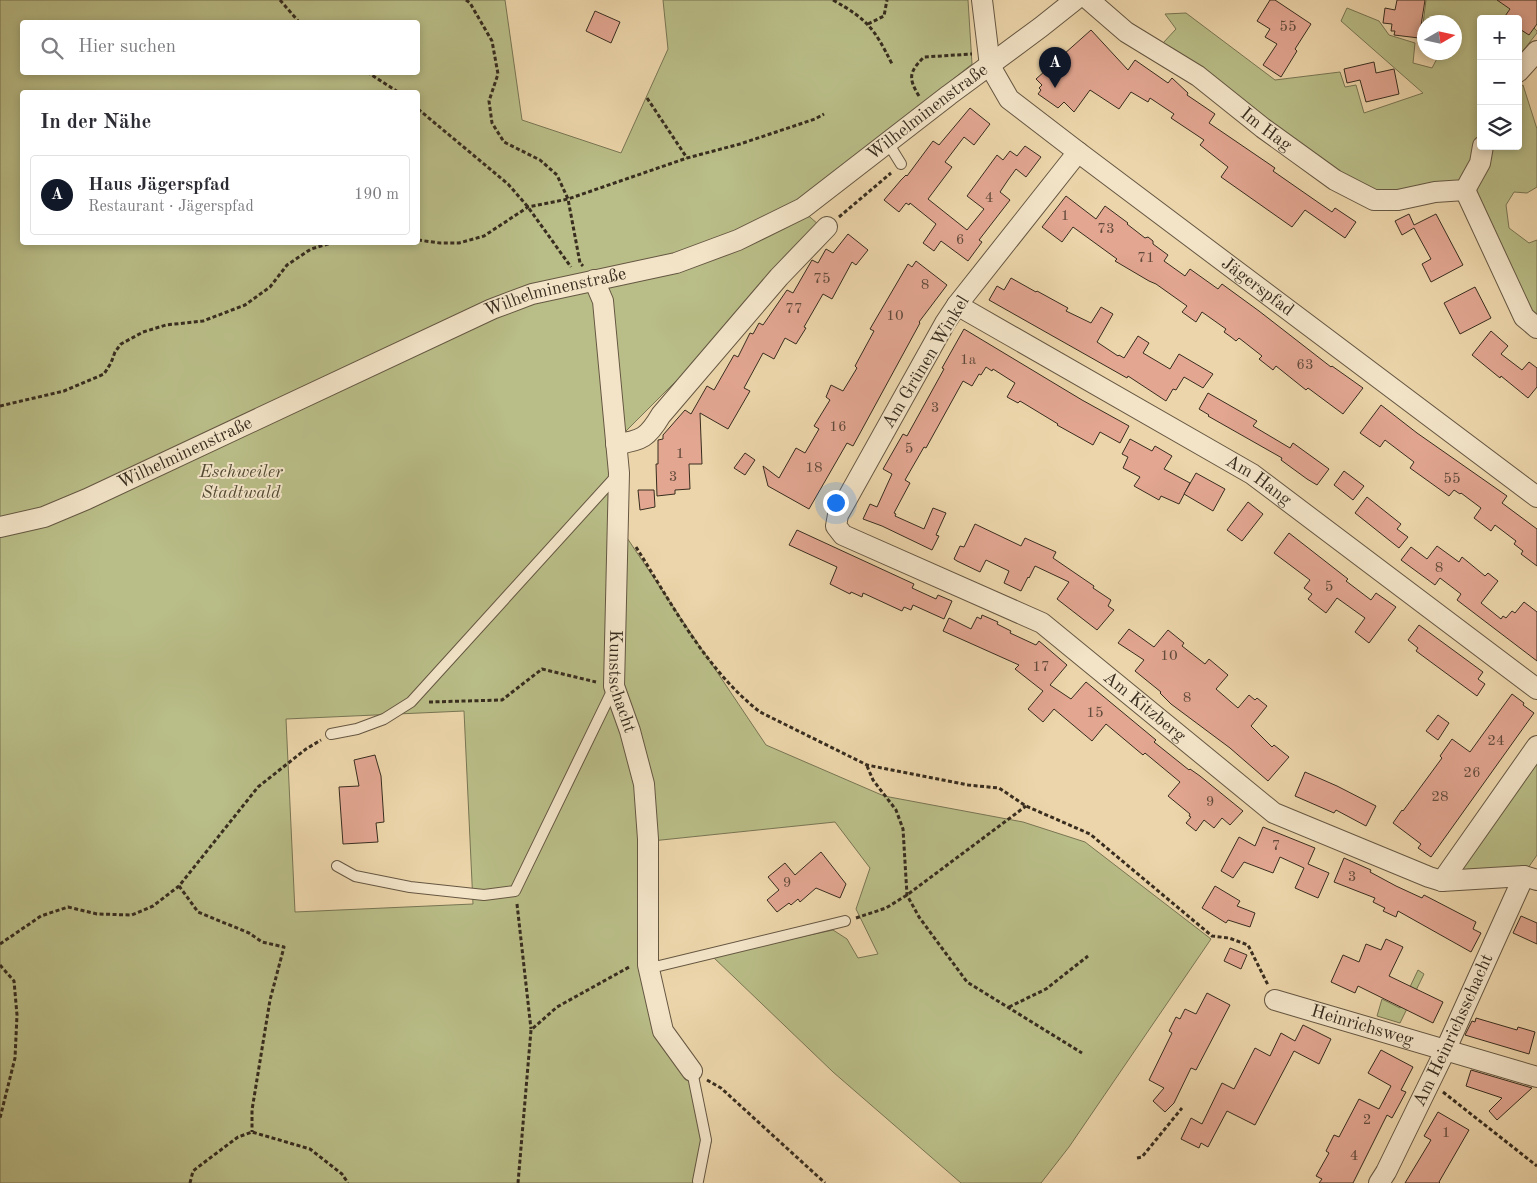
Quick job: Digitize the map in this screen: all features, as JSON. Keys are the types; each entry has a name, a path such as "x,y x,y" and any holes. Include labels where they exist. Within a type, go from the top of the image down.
{"street":[{"path":"982,0 989,59"},
{"name":"Wilhelminenstraße","path":"0,527 44,517 87,500 492,309 532,294 676,263 738,240 803,208 928,113 989,59 1075,0"},
{"name":"Im Hag","path":"1089,0 1126,32 1198,76 1263,128 1335,180 1374,200 1398,200 1435,192 1465,190"},
{"path":"1522,68 1537,51"},
{"name":"Jägerspfad","path":"989,59 1009,99 1537,497"},
{"path":"1482,150 1480,162 1465,190 1524,317 1537,328"},
{"name":"Am Grünen Winkel","path":"844,535 836,526 838,515 940,331 957,305 1078,152"},
{"path":"616,444 635,442 644,438 661,415 779,277 827,227"},
{"name":"Kunstschacht","path":"594,280 603,301 618,473 619,526 614,686 630,731 644,784 648,839 648,965 663,1031 692,1071"},
{"name":"Am Hang","path":"957,305 1252,474 1537,689"},
{"name":"Am Kitzberg","path":"844,535 1042,623 1274,813 1442,881"},
{"path":"1442,881 1537,746"},
{"path":"1442,881 1530,878"},
{"name":"Am Heinrichsschacht","path":"1379,1183 1530,878"},
{"name":"Heinrichsweg","path":"1275,1000 1537,1077"}],"lane":[{"path":"888,143 902,164"},
{"path":"331,734 357,729 384,718 411,702 618,473"},
{"path":"336,866 355,876 410,886 484,894 515,891 614,686"},
{"path":"648,965 659,966 845,921"},
{"path":"692,1071 706,1140 698,1181"}],"path":[{"path":"280,0 297,20"},
{"path":"466,0 470,3 492,41 498,74 489,101 492,124 504,142 540,160 557,176 568,199 580,263 594,280"},
{"path":"832,0 868,24 878,36 892,64"},
{"path":"868,24 884,16 886,0"},
{"path":"928,113 911,82 914,68 924,57 948,56 989,59"},
{"path":"372,75 395,90"},
{"path":"647,98 687,158"},
{"path":"420,111 508,184 528,207 570,266 594,280"},
{"path":"420,240 460,243 484,236 528,207 568,199 687,158 740,144 815,119 824,114"},
{"path":"827,227 902,164"},
{"path":"0,406 64,391 104,374 121,344 143,332 166,325 203,321 245,305 270,287 287,265 311,248 323,245"},
{"path":"619,526 628,534 693,637 713,664 745,700 760,712 867,765 968,785 999,788 1026,806 1090,834 1212,936 1229,938 1248,946 1275,1000"},
{"path":"411,702 502,700 542,669 614,686"},
{"path":"0,944 41,916 68,907 97,914 132,916 153,906 179,886 258,787 306,749 331,734"},
{"path":"867,765 873,780 896,810 903,829 907,894 919,917 967,982 1082,1053"},
{"path":"845,921 869,915 886,908 1026,806"},
{"path":"179,886 198,912 249,933 262,942 284,947 270,1000 252,1110 252,1132"},
{"path":"515,891 531,1030 518,1183"},
{"path":"1008,1007 1046,989 1088,956"},
{"path":"531,1030 557,1007 618,973 638,962 648,965"},
{"path":"0,965 14,981 17,1015 15,1058 0,1118"},
{"path":"692,1071 721,1088 825,1183"},
{"path":"1430,1081 1537,1166"},
{"path":"1137,1158 1142,1157 1182,1108"},
{"path":"190,1183 193,1171 238,1137 252,1132 310,1149 342,1174 348,1183"}],"green space":[{"name":"Eschweiler Stadtwald","path":"0,0 505,0 522,120 621,153 668,49 663,0 968,0 972,64 796,205 826,231 612,445 615,520 766,745 884,796 1023,822 1085,842 1211,939 1069,1147 1041,1183 961,1183 833,1072 712,956 833,930 847,939 858,958 878,954 856,909 870,868 835,822 642,842 638,965 697,1088 711,1142 702,1183 0,1183","holes":["464,711 473,904 295,912 286,719"]},
{"path":"1426,0 1506,0 1521,15 1477,15 1477,150 1479,150 1478,157 1463,186 1375,197 1163,43 1176,29 1165,14 1186,13 1275,80 1340,72 1345,87 1356,85 1364,113 1423,93 1341,21 1347,8 1379,21 1389,35 1415,43 1413,63 1432,68 1436,60 1462,60 1462,15 1424,15"},
{"path":"1522,16 1537,33 1522,52"},
{"path":"1522,86 1537,129 1537,187 1527,193 1514,192 1506,205 1509,228 1529,243 1537,240 1537,321 1473,192 1490,150 1522,150"},
{"path":"1537,764 1537,855 1528,868 1456,872"},
{"path":"1418,970 1424,974 1400,1023 1377,1016 1382,999 1400,1008"}],"building":[{"path":"1270,0 1275,0 1311,24 1295,49 1297,51 1281,77 1263,65 1277,44 1265,37 1270,29 1257,21"},
{"path":"1397,0 1425,0 1423,15 1417,15 1417,38 1394,35 1395,31 1391,31 1392,24 1383,23 1385,8 1395,10"},
{"path":"1497,0 1537,0 1537,24 1529,35 1522,31 1522,15 1506,15 1510,9"},
{"path":"595,11 620,22 611,43 586,31"},
{"path":"1091,30 1128,70 1135,60 1168,83 1172,78 1188,93 1187,95 1215,114 1209,123 1275,168 1273,171 1332,212 1335,208 1356,222 1345,238 1305,210 1292,227 1221,177 1228,167 1200,145 1204,140 1171,118 1174,114 1150,98 1148,102 1131,92 1119,109 1090,90 1074,112 1064,102 1058,108 1038,94 1041,90 1039,88 1042,85 1036,79"},
{"path":"1374,62 1376,73 1394,69 1399,94 1366,102 1360,80 1347,83 1344,69"},
{"path":"970,108 990,124 974,145 964,137 945,162 952,167 928,199 967,230 984,209 967,196 997,155 1003,160 1010,151 1017,156 1025,146 1041,157 1026,177 1016,169 1008,180 1000,192 1010,200 979,240 982,242 968,261 941,241 934,251 923,243 936,224 910,203 909,205 906,203 899,212 884,200 901,180 907,176 933,141 939,145"},
{"path":"1066,196 1096,219 1105,206 1145,238 1148,237 1153,241 1153,244 1168,255 1164,261 1185,276 1190,269 1218,289 1222,284 1331,367 1363,388 1343,414 1308,388 1306,390 1276,366 1273,370 1259,359 1262,356 1239,338 1236,341 1224,332 1226,329 1202,312 1196,322 1182,312 1187,306 1156,284 1115,261 1117,259 1073,227 1062,242 1042,227"},
{"path":"1409,214 1414,225 1436,214 1463,265 1431,282 1422,264 1431,259 1414,228 1402,235 1395,221"},
{"path":"848,234 868,250 856,265 852,262 832,299 823,294 796,344 785,338 774,359 763,353 744,388 750,391 728,429 700,413 702,464 689,464 690,489 675,490 675,494 657,496 656,464 658,464 658,440 663,439 663,435 685,410 691,414 707,386 714,390 734,355 738,357 750,333 753,334 759,323 763,325 787,290 793,293 812,260 818,263 826,249 833,253"},
{"path":"916,261 947,285 919,322 853,446 847,443 809,509 768,486 763,466 779,478 796,448 805,453 819,429 814,426 830,400 826,397 831,385 843,391 857,368 855,366 874,331 870,329 908,264 912,267"},
{"path":"1011,278 1068,308 1066,311 1091,323 1101,307 1113,314 1097,342 1118,356 1124,358 1138,336 1149,343 1143,353 1170,369 1179,354 1213,374 1203,388 1184,377 1176,390 1173,389 1166,401 1128,376 1127,378 989,300 997,286 1004,290"},
{"path":"1475,287 1491,318 1460,334 1444,303"},
{"path":"964,329 1129,426 1120,443 1100,432 1093,445 1020,401 1018,403 1007,397 1015,383 993,369 992,371 986,367 972,386 963,381 926,448 924,447 905,480 910,483 894,513 896,514 895,516 924,529 933,508 946,513 936,535 939,536 932,550 863,519 870,504 877,507 892,474 883,469 903,434 907,436"},
{"path":"1491,331 1508,346 1501,354 1522,370 1529,362 1537,368 1537,387 1528,398 1472,355"},
{"path":"1208,393 1257,421 1253,426 1290,448 1293,443 1329,469 1317,485 1307,479 1281,460 1282,458 1199,409"},
{"path":"1381,405 1417,433 1507,496 1502,503 1537,529 1537,566 1521,554 1523,551 1514,544 1516,541 1495,525 1491,531 1474,518 1481,508 1454,490 1449,496 1410,468 1414,462 1385,440 1380,447 1360,433"},
{"path":"1130,439 1152,451 1155,446 1172,456 1164,469 1190,483 1179,504 1161,496 1159,500 1134,486 1140,477 1123,468 1128,457 1122,454"},
{"path":"745,453 755,460 745,475 734,468"},
{"path":"1344,471 1364,486 1353,500 1334,485"},
{"path":"1196,473 1225,489 1213,511 1184,494"},
{"path":"638,490 654,490 655,507 640,510"},
{"path":"1367,497 1401,524 1397,529 1408,537 1399,548 1355,513"},
{"path":"1248,502 1263,514 1242,541 1227,530"},
{"path":"975,524 1021,546 1025,538 1056,552 1053,558 1111,600 1108,606 1114,610 1097,630 1057,599 1069,582 1035,566 1021,591 1004,583 1009,571 986,560 980,572 957,561 954,559 960,546 964,547"},
{"path":"797,530 914,584 912,588 936,599 938,595 952,601 944,619 913,605 911,610 904,607 902,611 863,593 862,597 851,592 850,594 830,584 837,567 789,545"},
{"path":"1289,533 1348,579 1346,581 1371,600 1376,593 1396,607 1369,643 1355,632 1365,618 1337,598 1326,613 1308,599 1312,594 1304,588 1310,580 1274,553"},
{"path":"1437,546 1459,562 1462,557 1485,576 1488,573 1498,581 1481,603 1501,619 1503,616 1506,618 1512,611 1515,613 1524,602 1537,612 1537,661 1457,600 1461,594 1440,578 1435,585 1401,560 1411,547 1427,559"},
{"path":"982,615 998,622 997,624 1011,631 1010,633 1036,645 1039,641 1067,665 1050,685 1071,699 1086,682 1156,740 1154,742 1243,811 1230,825 1222,818 1214,828 1204,820 1196,831 1186,823 1191,817 1189,816 1190,814 1168,796 1180,782 1145,753 1143,755 1106,724 1092,741 1054,709 1043,722 1028,709 1043,691 1015,669 1019,665 943,631 949,618 971,629 977,617 981,619"},
{"path":"1419,625 1483,672 1478,679 1485,684 1477,696 1416,651 1418,648 1408,640"},
{"path":"1129,629 1154,647 1168,630 1184,643 1182,646 1205,664 1209,659 1228,675 1216,689 1238,708 1249,695 1255,700 1257,698 1267,706 1251,726 1272,747 1274,745 1289,757 1268,781 1230,748 1171,704 1161,692 1135,671 1144,660 1118,643"},
{"path":"1512,694 1534,713 1431,857 1418,848 1421,844 1393,823 1442,758 1440,756 1452,739 1470,752"},
{"path":"1438,715 1449,723 1438,740 1426,731"},
{"path":"375,755 381,776 384,822 376,823 378,842 343,844 339,787 359,786 354,760"},
{"path":"1305,772 1376,806 1366,826 1336,810 1334,813 1295,796"},
{"path":"1263,827 1315,848 1308,864 1329,873 1318,898 1295,888 1304,868 1280,857 1273,873 1244,862 1233,878 1221,871 1239,837 1255,846"},
{"path":"821,852 846,884 840,898 816,888 800,902 798,899 777,912 767,900 779,890 768,877 785,863 795,875"},
{"path":"1344,858 1371,870 1370,872 1396,886 1422,898 1424,895 1476,922 1473,929 1481,933 1471,952 1398,911 1396,917 1383,911 1385,908 1373,902 1375,898 1334,882"},
{"path":"1215,886 1240,901 1237,906 1255,913 1250,927 1228,920 1226,923 1202,908"},
{"path":"1521,916 1537,923 1537,944 1513,933"},
{"path":"1386,939 1403,947 1389,976 1443,1002 1433,1023 1358,986 1355,993 1331,982 1343,955 1359,962 1366,944 1381,950"},
{"path":"1230,948 1247,955 1241,969 1224,961"},
{"path":"1207,993 1230,1005 1196,1070 1191,1068 1174,1103 1165,1112 1153,1101 1164,1088 1149,1080 1172,1033 1169,1031 1176,1017 1180,1019 1185,1009 1196,1014"},
{"path":"1476,1018 1517,1030 1518,1027 1535,1032 1529,1054 1465,1035 1472,1021 1475,1022"},
{"path":"1303,1025 1331,1039 1319,1064 1294,1051 1255,1125 1227,1111 1208,1147 1201,1143 1199,1148 1181,1139 1191,1118 1202,1124 1222,1083 1234,1089 1255,1048 1270,1056 1281,1033 1295,1041"},
{"path":"1381,1050 1413,1067 1401,1090 1406,1092 1392,1118 1387,1115 1353,1183 1319,1183 1322,1179 1316,1176 1329,1153 1326,1151 1334,1135 1339,1137 1359,1099 1379,1109 1391,1086 1368,1073"},
{"path":"1471,1070 1532,1088 1497,1120 1489,1111 1502,1098 1466,1086"},
{"path":"1438,1112 1469,1130 1440,1183 1405,1183 1431,1140 1424,1136"}],"place":[{"name":"Haus Jägerspfad","path":"1055,88"}]}
